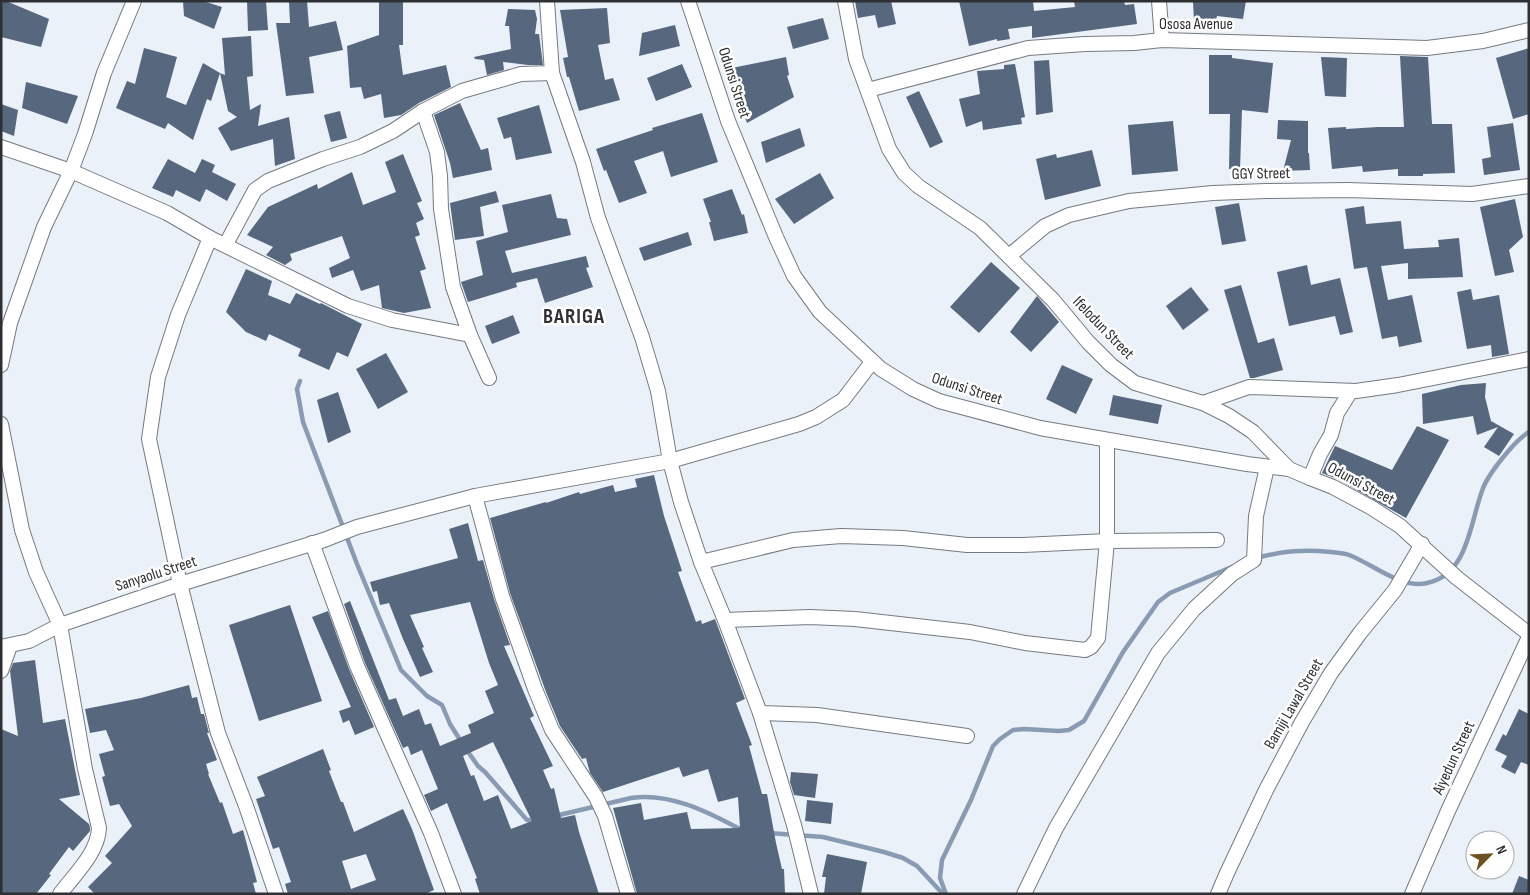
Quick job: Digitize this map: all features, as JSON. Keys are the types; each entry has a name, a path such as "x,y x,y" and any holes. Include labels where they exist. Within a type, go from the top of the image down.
{"street":[{"path":"1,366 10,323 44,227 71,171 104,73 134,1"},
{"path":"547,1 552,73 583,162 598,218 642,336 658,392 670,461 681,502 701,562 760,713 794,825 811,894"},
{"name":"Odunsi Street","path":"688,1 728,121 794,276 820,312 872,362 914,389 939,401 1040,428 1107,441 1266,467 1289,469 1333,487 1400,526 1422,544 1457,578 1529,636"},
{"name":"Ifelodun Street","path":"845,1 856,59 889,149 904,173 918,186 980,228 1053,300 1111,366 1135,383 1203,403 1229,416 1253,432 1289,469"},
{"path":"1159,1 1162,40"},
{"name":"Ososa Avenue","path":"868,90 1028,48 1162,40 1427,48 1483,41 1529,30"},
{"path":"226,244 255,190 268,181 323,159 360,147 393,131 423,111 462,91 521,74 552,73"},
{"path":"423,111 437,152 443,225 453,287 470,335 489,378"},
{"path":"1,147 71,171 167,213 210,238 226,244 289,278 348,306 392,320 470,335"},
{"name":"GGY Street","path":"1009,256 1045,226 1069,214 1129,201 1213,193 1266,191 1348,190 1472,194 1529,186"},
{"path":"210,238 178,315 158,377 149,439 180,584 218,733 246,806 276,894"},
{"path":"1203,403 1249,387 1351,391 1398,385 1529,359"},
{"name":"Sanyaolu Street","path":"6,647 30,642 60,624 357,528 475,496 670,461 790,426 816,417 843,400 872,362"},
{"path":"1310,478 1320,454 1332,435 1337,413 1351,391"},
{"path":"1,424 22,530 36,572 60,624 85,769 99,828 99,838 91,853 60,894"},
{"path":"725,620 810,617 855,619 970,632 1025,643 1085,650 1091,647 1098,638 1107,541 1107,441"},
{"path":"1024,894 1056,828 1158,653 1194,609 1232,574 1254,560 1256,516 1266,467"},
{"path":"475,496 502,596 536,689 552,730 596,797 605,816 628,894"},
{"path":"701,562 793,540 841,536 903,538 967,545 1217,540"},
{"path":"318,542 356,666 430,833 454,894"},
{"name":"Bamiji Lawal Street","path":"1218,894 1266,790 1302,722 1331,673 1396,590 1422,544"},
{"name":"Aiyedun Street","path":"1412,894 1529,636"},
{"path":"1,671 6,647"},
{"path":"760,713 817,715 967,736"}],"building":[{"path":"1,1 6,1 49,19 41,47 1,37"},
{"path":"183,1 203,1 222,7 214,29 184,16"},
{"path":"247,1 266,1 268,30 248,31"},
{"path":"289,1 307,1 309,27 336,21 343,50 309,57 314,93 286,96 276,23 290,23"},
{"path":"379,1 403,1 403,45 399,45 403,75 446,65 451,87 419,103 401,115 384,118 381,94 364,99 361,87 350,88 347,46 379,35"},
{"path":"855,1 891,1 896,24 878,28 875,15 858,18"},
{"path":"959,1 1033,1 1034,11 1075,7 1074,1 1124,1 1125,5 1134,4 1137,24 1032,38 1032,26 1008,29 1010,39 997,41 997,39 969,46"},
{"path":"1193,1 1246,1 1243,19 1217,16 1216,20 1194,22"},
{"path":"607,8 610,43 598,45 605,80 613,78 620,100 579,111 569,77 567,77 563,58 568,57 560,10"},
{"path":"508,9 535,10 537,19 535,34 539,34 543,65 503,62 504,70 487,75 484,60 475,59 474,57 511,49 509,26 505,26"},
{"path":"823,18 829,39 793,49 787,27"},
{"path":"675,25 680,46 639,56 642,33"},
{"path":"251,36 253,76 247,77 250,110 261,104 258,126 289,117 295,159 275,166 273,139 231,151 218,128 237,117 228,111 220,73 225,75 222,38"},
{"path":"144,48 177,57 166,97 186,105 203,63 220,73 211,101 207,99 193,140 168,123 165,129 116,108 127,81 135,84"},
{"path":"1529,48 1529,114 1513,119 1496,58"},
{"path":"1209,55 1232,55 1232,58 1273,63 1268,113 1242,110 1240,169 1229,169 1230,114 1209,114"},
{"path":"1400,56 1428,57 1432,124 1452,124 1455,173 1398,176 1398,169 1363,172 1362,166 1332,169 1328,128 1404,127"},
{"path":"786,57 789,75 787,76 794,97 747,123 736,92 733,93 727,69"},
{"path":"1321,57 1347,58 1346,97 1325,96"},
{"path":"1049,60 1053,112 1036,115 1034,61"},
{"path":"682,64 692,87 656,101 647,78"},
{"path":"1015,64 1025,117 1021,118 1022,124 983,130 982,121 966,127 959,99 980,94 977,71 1004,69 1004,65"},
{"path":"26,82 78,96 67,124 22,108"},
{"path":"919,91 943,142 930,148 906,97"},
{"path":"460,103 481,150 488,148 492,170 453,178 434,115"},
{"path":"1,104 18,110 14,136 1,131"},
{"path":"539,105 552,153 516,160 511,137 504,139 497,118"},
{"path":"340,111 347,138 331,142 324,115"},
{"path":"702,113 718,162 671,177 663,151 634,161 647,193 619,203 596,149 653,130 652,128"},
{"path":"1278,120 1308,121 1310,170 1283,171 1291,140 1277,139"},
{"path":"1173,121 1178,171 1132,175 1128,125"},
{"path":"1513,123 1520,170 1484,175 1482,159 1491,157 1487,127"},
{"path":"800,128 805,146 766,163 761,142"},
{"path":"1092,150 1101,186 1045,200 1036,159 1056,154 1057,158"},
{"path":"403,154 422,201 417,203 424,219 416,223 420,235 415,237 426,269 420,271 431,308 404,313 382,308 379,285 361,291 353,270 332,278 329,268 350,258 342,236 290,254 292,260 285,265 266,255 273,247 247,235 268,207 317,184 318,189 352,172 363,205 396,192 385,162"},
{"path":"168,159 195,173 202,159 215,165 212,172 236,184 227,201 206,189 200,202 176,190 173,197 152,188"},
{"path":"820,173 834,198 794,224 775,199"},
{"path":"732,189 742,215 744,214 748,233 714,241 709,222 711,222 703,199"},
{"path":"496,191 499,202 480,207 484,236 455,240 450,203"},
{"path":"551,194 557,218 567,219 571,235 505,251 512,273 586,256 589,267 586,268 593,287 545,303 537,278 516,283 517,287 468,302 461,282 483,275 476,241 508,232 502,205"},
{"path":"1515,199 1523,237 1509,250 1514,272 1495,276 1480,207"},
{"path":"1239,203 1246,241 1222,245 1215,207"},
{"path":"1364,206 1366,224 1401,221 1404,249 1439,247 1438,240 1459,238 1463,277 1408,279 1408,263 1381,266 1388,300 1412,295 1422,342 1399,347 1397,336 1382,339 1367,267 1354,269 1345,209"},
{"path":"688,232 692,245 644,261 639,248"},
{"path":"991,262 1020,288 979,333 950,307"},
{"path":"1307,265 1311,285 1340,278 1353,332 1340,335 1335,316 1289,326 1277,272"},
{"path":"246,269 272,281 268,295 290,304 296,293 321,303 362,324 348,357 337,352 329,370 298,356 301,349 269,334 266,341 246,332 226,312"},
{"path":"1241,285 1258,343 1274,338 1283,370 1250,378 1224,290"},
{"path":"1191,287 1209,310 1183,330 1166,306"},
{"path":"1471,289 1473,300 1499,295 1509,354 1492,357 1491,345 1467,349 1457,292"},
{"path":"1037,296 1059,322 1031,352 1010,332"},
{"path":"513,315 520,333 492,344 485,326"},
{"path":"386,353 408,392 378,409 356,369"},
{"path":"1062,365 1093,379 1076,414 1046,399"},
{"path":"1486,383 1485,397 1491,421 1514,434 1499,456 1484,447 1498,427 1477,435 1473,416 1423,424 1422,394 1461,385"},
{"path":"338,392 351,432 328,443 317,400"},
{"path":"1113,395 1162,405 1158,424 1109,415"},
{"path":"1417,426 1449,440 1406,518 1337,479 1322,473 1335,446 1392,470"},
{"path":"654,475 664,516 682,571 678,572 696,622 701,620 702,624 715,619 745,699 736,703 752,745 749,746 762,794 767,794 776,843 782,869 784,869 785,894 637,894 613,808 641,803 644,820 687,812 691,829 740,828 738,797 718,802 708,769 683,777 679,767 603,792 590,773 586,758 582,759 560,726 510,593 490,518 579,492 580,494 613,485 615,492 637,487 635,479"},
{"path":"468,523 478,561 483,560 510,645 504,646 534,716 530,718 553,766 543,770 551,789 554,788 561,818 575,815 599,894 480,894 475,879 477,878 447,803 431,811 424,795 438,789 422,750 411,755 408,746 403,748 365,663 344,604 350,601 389,700 396,698 403,716 419,709 425,725 431,723 440,746 471,733 468,725 494,713 485,691 498,685 470,602 410,615 433,672 420,677 389,603 380,605 377,591 373,592 370,582 458,558 449,529","holes":["493,742 532,821 511,829 498,795 484,801 474,775 471,776 463,756"]},
{"path":"290,605 322,701 259,721 229,625"},
{"path":"328,611 349,669 374,727 355,735 349,720 343,723 339,711 351,707 312,617"},
{"path":"35,660 43,723 65,719 80,795 59,799 89,824 90,831 73,851 69,847 36,894 1,894 1,729 18,736 10,671 13,663"},
{"path":"189,685 192,698 197,697 201,714 204,714 209,733 207,733 217,760 206,764 208,774 220,803 222,802 233,834 243,830 257,882 253,883 256,894 95,894 88,887 112,863 105,856 132,826 119,804 110,806 102,777 105,776 99,754 114,750 106,730 90,733 85,709 141,698"},
{"path":"1519,709 1529,714 1529,765 1521,762 1515,774 1501,767 1507,756 1495,750 1503,734 1506,736"},
{"path":"323,749 331,770 329,771 354,832 403,809 434,890 425,894 288,894 285,884 291,882 279,847 273,849 256,799 265,796 257,777","holes":["366,854 376,880 351,889 342,861"]},
{"path":"791,772 818,774 815,798 794,795 790,782"},
{"path":"807,800 833,803 831,824 805,821"},
{"path":"827,854 867,862 861,894 824,894 826,877 822,877"},
{"path":"1519,876 1529,880 1529,894 1512,894"}],"waterway":[{"path":"300,381 297,389 303,422 357,564 401,670 427,696 442,705 450,724 462,743"},
{"path":"1256,558 1293,551 1343,553 1387,575 1407,582 1427,583 1441,578 1451,570 1459,559 1489,476 1509,450 1529,432"},
{"path":"946,894 940,878 942,860 971,800 993,746 1013,730 1069,730 1084,721 1123,652 1158,602 1170,593 1234,566"},
{"path":"466,749 478,766 527,820 535,820"},
{"path":"555,816 631,798 645,797 673,800 686,804 744,829"},
{"path":"769,833 823,837 903,858 917,866 943,894"}],"district":[{"name":"BARIGA","path":"574,316"}]}
